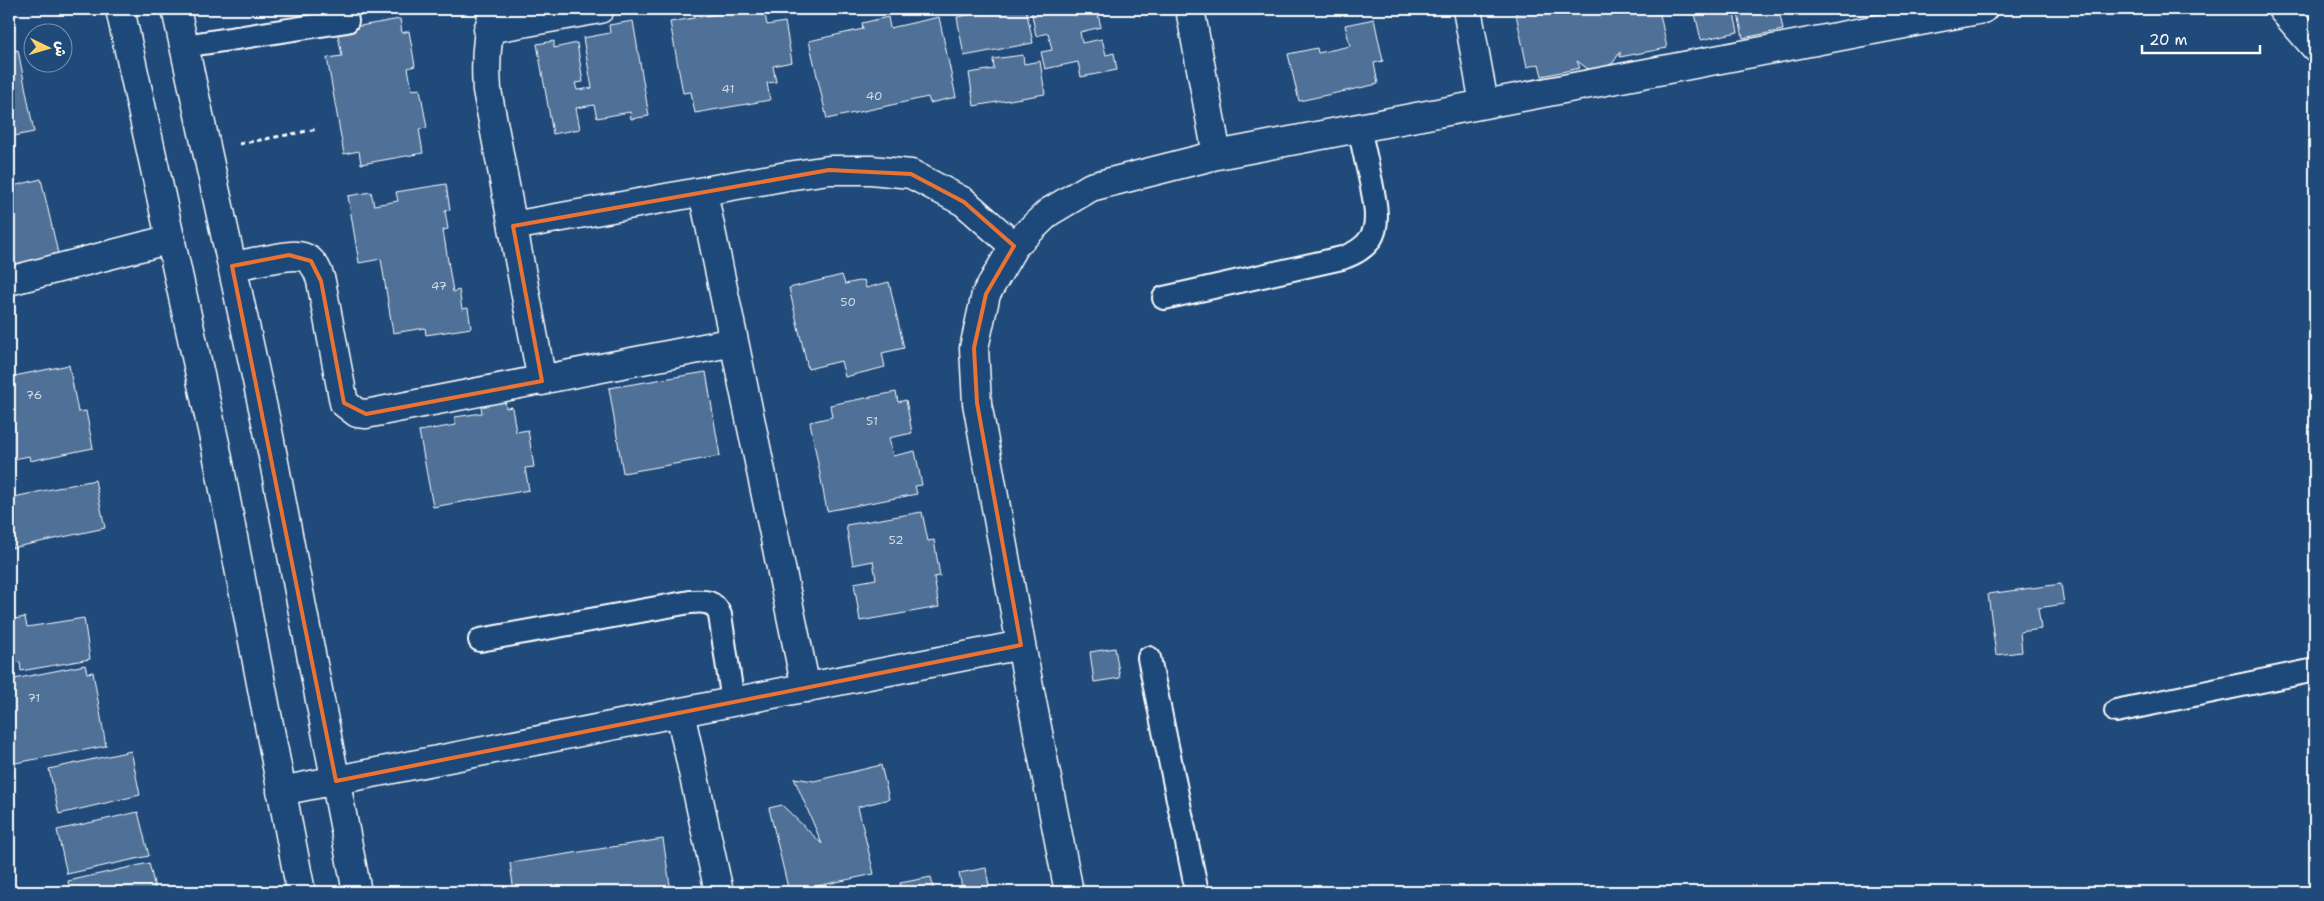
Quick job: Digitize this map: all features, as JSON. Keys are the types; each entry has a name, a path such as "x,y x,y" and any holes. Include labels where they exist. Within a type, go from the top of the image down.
{"street":[{"path":"120,9 216,448 301,892"},
{"path":"176,9 268,431 357,892"},
{"path":"542,381 487,90 485,62 491,19 600,9"},
{"path":"1190,9 1217,155"},
{"path":"1467,9 1484,104"},
{"path":"1069,892 1021,645 978,403 974,348 986,294 1014,246 1049,212 1091,187 1217,155 1983,9"},
{"path":"2282,9 2315,47"},
{"path":"513,226 829,170 871,170 911,174 964,202 1014,246"},
{"path":"703,192 806,688"},
{"path":"9,281 171,239"},
{"path":"232,266 296,255 304,256 316,266 321,281 344,403 357,413 374,413 734,342"},
{"path":"281,791 1021,645"},
{"path":"680,712 719,892"}],"lane":[{"path":"184,46 347,22"},
{"path":"1164,298 1342,258 1354,254 1364,247 1372,238 1377,214 1359,128"},
{"path":"480,640 690,602 710,602 718,609 720,615 733,702"},
{"path":"1149,658 1197,892"},
{"path":"2116,711 2315,670"}],"path":[{"path":"206,150 318,129"}],"highlighted area":[{"path":"829,170 911,174 964,202 1014,246 986,294 974,348 977,403 1021,645 336,781 232,266 289,255 311,261 321,281 344,403 366,414 542,381 513,226"}],"building":[{"path":"747,9 764,9 767,25 785,22 792,62 773,66 776,82 767,83 770,100 695,113 691,92 683,93 670,22"},
{"path":"1002,9 1026,9 1033,43 964,56 957,17"},
{"path":"1031,9 1104,9 1097,10 1101,27 1080,32 1082,43 1102,39 1106,55 1114,53 1117,70 1081,77 1078,62 1045,69 1041,52 1052,50 1048,33 1036,36"},
{"path":"1515,9 1659,9 1667,48 1620,57 1620,52 1613,63 1601,69 1588,69 1577,61 1580,68 1542,76 1539,64 1527,67"},
{"path":"1694,9 1733,9 1738,32 1701,40"},
{"path":"1737,9 1762,9 1762,12 1779,9 1783,30 1743,38"},
{"path":"888,17 890,28 939,17 956,97 930,103 928,97 827,119 809,41 863,29 862,23"},
{"path":"400,19 402,33 409,31 415,66 408,68 412,90 420,89 427,128 419,129 423,153 361,164 359,151 344,154 327,58 342,56 337,30"},
{"path":"1374,19 1383,61 1374,63 1378,84 1299,101 1288,54 1317,48 1318,53 1350,46 1345,25"},
{"path":"633,21 649,116 631,119 630,112 597,118 594,105 576,108 580,129 553,134 537,44 554,41 554,48 577,43 583,82 575,83 577,90 592,88 583,38 610,33 609,25"},
{"path":"18,50 34,132 9,137 9,52"},
{"path":"1023,55 1024,64 1040,61 1045,94 974,106 969,73 994,69 993,59"},
{"path":"41,179 61,266 9,278 9,187"},
{"path":"446,184 450,210 445,211 448,229 443,230 453,292 459,290 462,309 468,308 471,328 426,335 425,328 393,333 381,259 359,263 348,196 371,192 374,205 398,201 396,192"},
{"path":"842,275 845,284 864,280 866,288 889,282 904,348 882,353 885,367 845,377 841,361 808,369 789,288"},
{"path":"69,365 78,412 86,411 93,448 30,461 29,456 9,460 9,377"},
{"path":"706,372 720,456 623,473 609,388"},
{"path":"896,392 898,402 906,400 912,433 889,438 893,456 915,451 922,485 915,486 917,494 827,511 810,422 832,417 830,405"},
{"path":"505,402 506,408 512,407 516,432 528,430 534,467 525,468 529,490 433,507 419,431 456,425 455,417 482,413 481,406"},
{"path":"95,480 105,528 12,548 9,530 9,498"},
{"path":"922,512 928,541 934,540 940,576 934,577 939,607 860,621 854,583 876,579 873,561 853,565 846,525"},
{"path":"2061,584 2064,604 2038,608 2041,629 2020,632 2022,652 1996,655 1988,594"},
{"path":"25,617 27,627 84,618 90,659 21,671 20,662 9,664 9,620"},
{"path":"1115,648 1120,678 1094,682 1090,652"},
{"path":"85,665 87,673 93,672 106,746 10,764 9,680"},
{"path":"131,751 140,795 59,814 49,769"},
{"path":"881,765 889,799 858,807 874,874 789,892 769,808 782,805 822,844 794,778 814,781"},
{"path":"138,812 149,856 67,874 57,830"},
{"path":"663,839 671,892 514,892 510,863"},
{"path":"149,863 156,892 70,892 68,881"},
{"path":"986,868 990,892 963,892 959,873"},
{"path":"931,877 934,892 901,892 900,883"}]}
